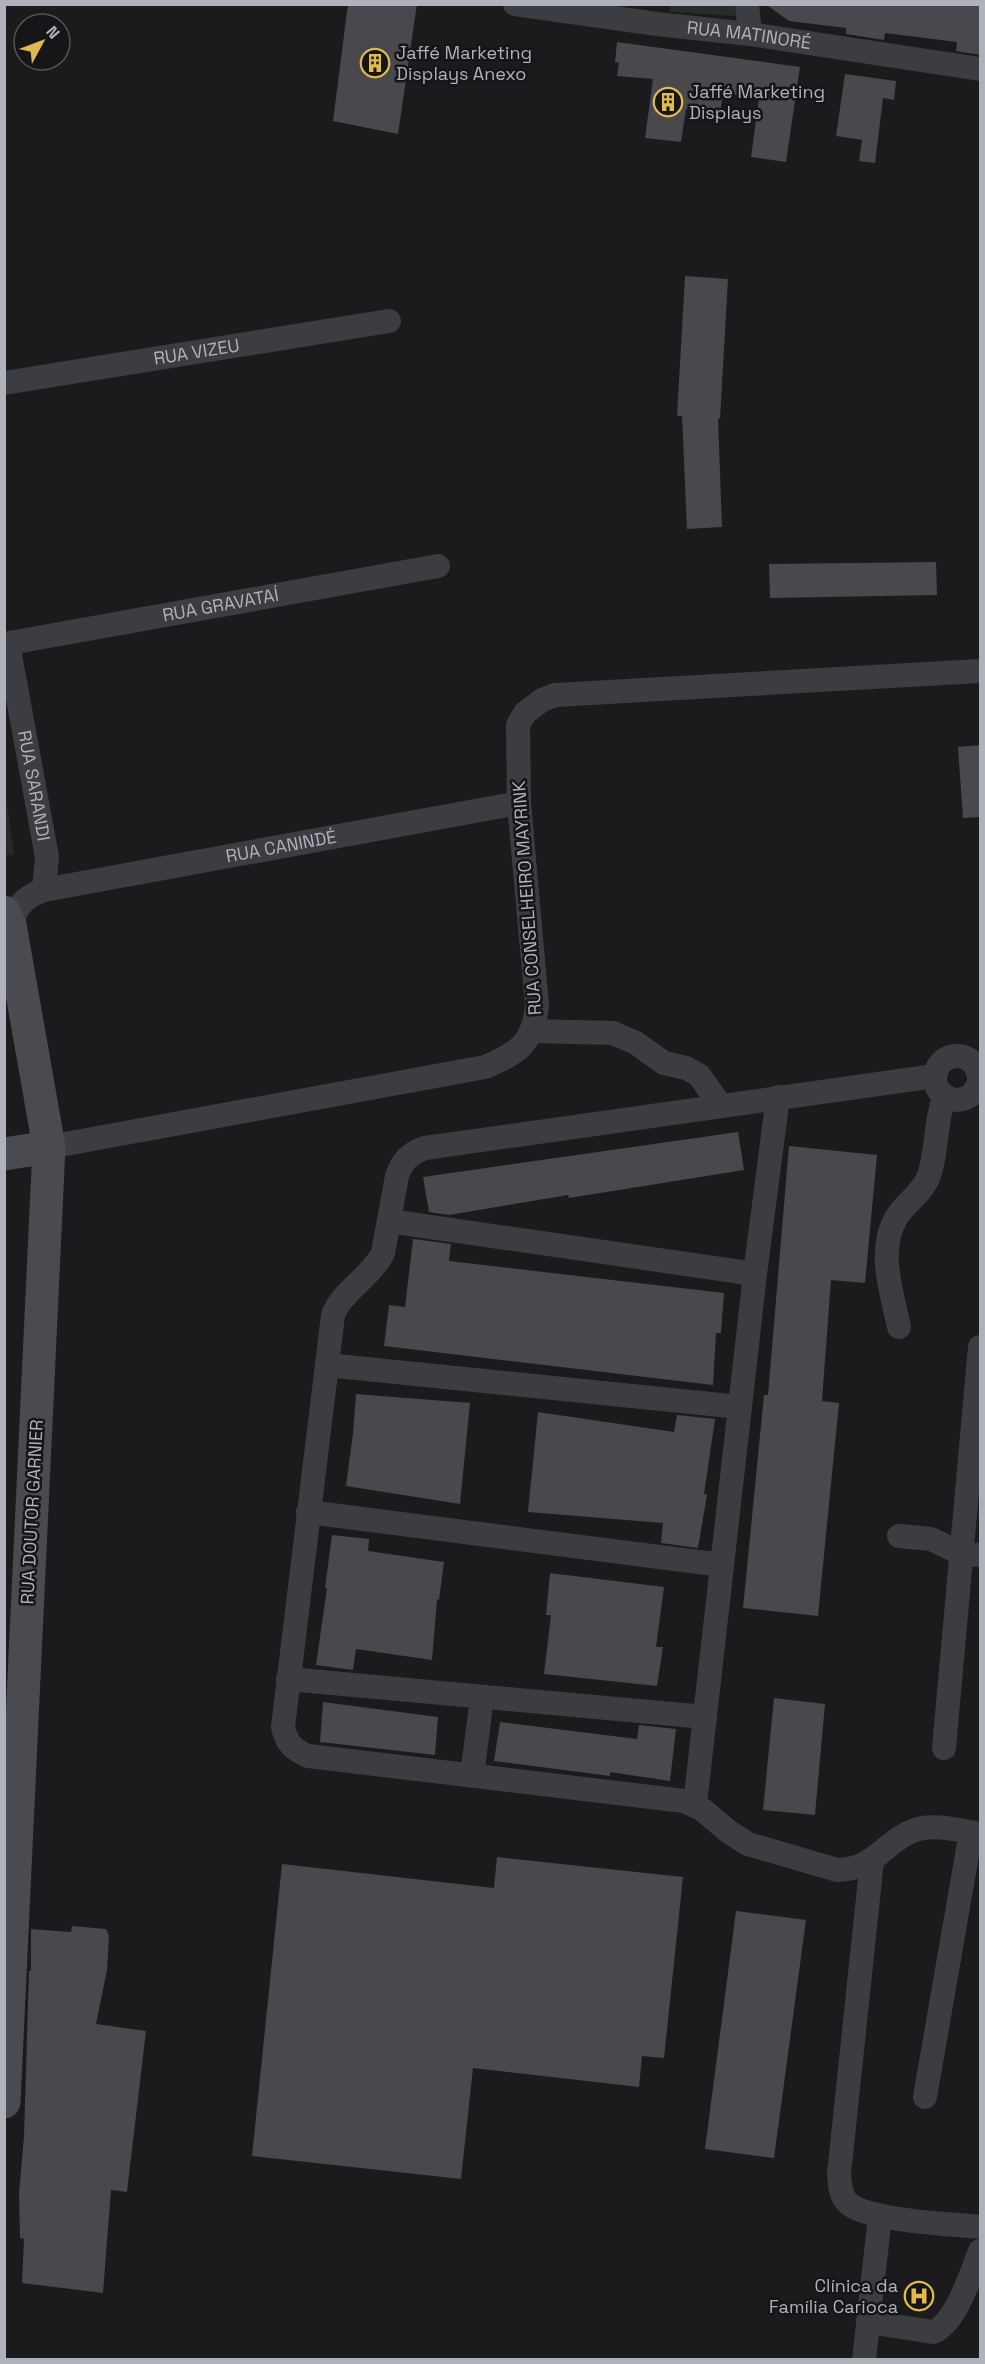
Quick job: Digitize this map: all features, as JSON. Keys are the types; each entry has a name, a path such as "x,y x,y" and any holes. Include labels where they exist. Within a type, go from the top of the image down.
{"main road":[{"name":"RUA DOUTOR GARNIER","path":"4,2102 48,1147 8,919"},
{"name":"RUA CONSELHEIRO MAYRINK","path":"4,1155 48,1147"}],"street":[{"name":"RUA MATINORÉ","path":"515,4 656,14 750,34 981,69"},
{"path":"747,4 750,34"},
{"name":"RUA VIZEU","path":"4,383 389,321"},
{"name":"RUA GRAVATAÍ","path":"6,644 438,566"},
{"name":"RUA SARANDI","path":"6,644 47,857 44,890"},
{"name":"RUA CONSELHEIRO MAYRINK","path":"48,1147 485,1067 511,1056 527,1041 536,1021 537,1005 519,803 518,725 525,713 542,700 555,695 981,671"},
{"name":"RUA CANINDÉ","path":"44,890 519,803"},
{"name":"RUA SARANDI","path":"47,857 70,885"},
{"name":"RUA DOUTOR GARNIER","path":"8,919 24,900 44,890"},
{"path":"532,1031 613,1033 636,1042 664,1063 686,1068 699,1074 720,1105"},
{"path":"899,1327 886,1265 889,1238 896,1218 927,1179 938,1114 940,1086 938,1067 945,1059 964,1056 978,1068 975,1091 967,1098 955,1100 940,1086 778,1097 425,1148 408,1157 400,1166 383,1253 378,1264 335,1308 283,1727 285,1736 298,1752 308,1756 684,1801 695,1804 729,1832 760,1849 837,1870 857,1868 915,1830 936,1828 976,1833 925,2097"},
{"path":"695,1804 755,1274 778,1097"},
{"path":"389,1221 755,1274"},
{"path":"944,1748 971,1555 981,1347"},
{"path":"327,1365 740,1407"},
{"path":"308,1512 722,1565"},
{"path":"899,1536 931,1539 971,1555"},
{"path":"288,1679 705,1718"},
{"path":"472,1776 482,1697"},
{"path":"872,1860 839,2174 841,2193 849,2203 860,2210 880,2216 981,2227"},
{"path":"864,2360 880,2216"},
{"path":"868,2322 933,2332 941,2329 953,2313 981,2251"}],"shaded area":[{"path":"669,5 735,5 736,16 670,12"},
{"path":"5,790 14,854 4,855"}],"building":[{"name":"Jaffé Marketing Displays Anexo","path":"348,4 417,4 398,134 333,121"},
{"path":"765,4 981,4 981,55 956,51 957,42 885,33 884,40 846,34 846,28 789,21"},
{"path":"617,42 800,67 786,162 751,157 759,98 723,93 720,114 686,109 681,142 645,138 653,79 617,76 619,63 615,62"},
{"path":"845,74 896,81 894,100 883,98 875,163 859,161 862,140 836,136"},
{"path":"685,276 728,279 720,419 718,418 722,527 687,529 682,416 677,416"},
{"path":"936,562 937,595 770,598 769,564"},
{"path":"981,745 981,817 963,818 958,747"},
{"path":"738,1132 744,1170 569,1198 568,1195 449,1215 429,1212 423,1177"},
{"path":"789,1146 877,1155 865,1283 831,1280 822,1401 839,1403 818,1616 743,1608 764,1395 768,1395"},
{"path":"413,1239 451,1244 449,1261 724,1293 721,1333 716,1333 713,1385 384,1346 389,1305 405,1307"},
{"path":"356,1394 470,1403 460,1504 346,1486"},
{"path":"538,1412 674,1432 677,1415 715,1419 704,1494 707,1495 698,1548 661,1543 663,1523 528,1512"},
{"path":"332,1535 369,1539 368,1551 444,1562 439,1600 437,1599 432,1660 356,1649 353,1670 316,1665"},
{"path":"550,1573 664,1587 656,1647 663,1647 657,1686 544,1674 551,1615 546,1615"},
{"path":"774,1698 825,1704 815,1815 763,1810"},
{"path":"323,1702 438,1717 435,1755 320,1742"},
{"path":"500,1722 637,1739 639,1725 676,1729 670,1781 610,1772 610,1776 494,1761"},
{"path":"497,1857 683,1877 664,2058 642,2056 639,2087 473,2068 461,2179 252,2156 282,1864 494,1888"},
{"path":"736,1911 806,1920 774,2158 705,2149"},
{"path":"72,1926 106,1929 109,1936 107,1970 96,2024 146,2031 127,2192 111,2190 103,2293 22,2283 24,2239 20,2238 19,2194 24,2136 31,1929 71,1932"}],"place":[{"name":"Jaffé Marketing Displays Anexo","path":"375,63"},
{"name":"Jaffé Marketing Displays","path":"668,102"},
{"name":"Clínica da Família Carioca","path":"919,2296"}]}
